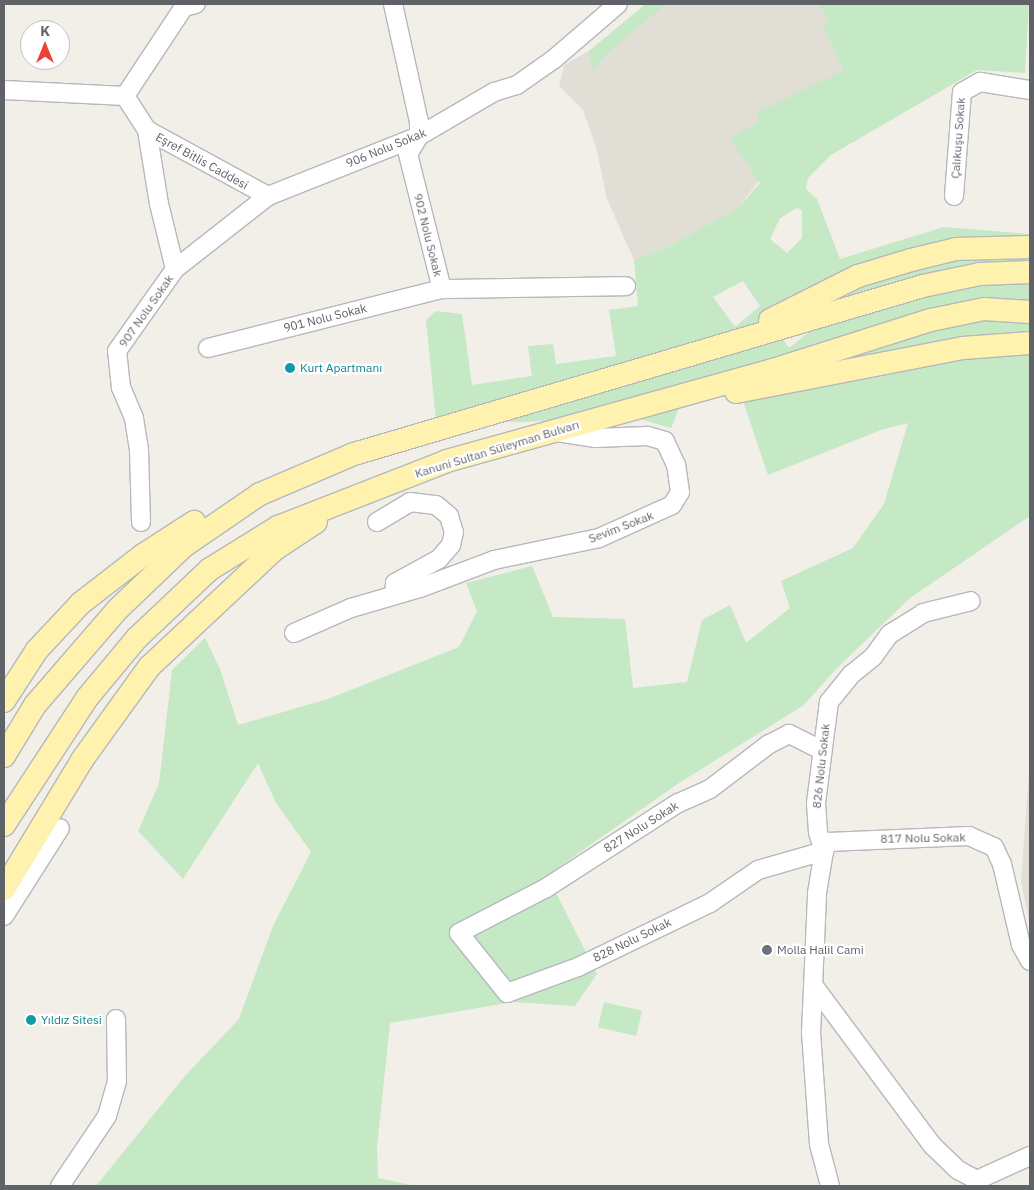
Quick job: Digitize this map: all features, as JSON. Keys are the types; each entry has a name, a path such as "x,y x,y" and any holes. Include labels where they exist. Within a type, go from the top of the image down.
{"main road":[{"path":"647,368 761,325 858,276 956,249 1030,247"},
{"path":"4,755 35,705 118,609 184,546 260,494 354,454 923,286 980,274 1030,272"},
{"name":"Kanuni Sultan Süleyman Bulvarı","path":"4,825 86,698 138,638 210,569 278,527 364,491 447,461 553,432 931,320 984,309 1030,312"},
{"path":"653,402 770,387 963,348 1030,342"},
{"path":"4,701 37,650 81,602 143,555 238,494 300,464 368,443 440,428"},
{"path":"4,888 82,760 149,667 275,549 364,491"}],"street":[{"path":"393,4 419,122 419,136"},
{"name":"906 Nolu Sokak","path":"175,269 268,196 419,136 494,92 517,85 554,60 618,4"},
{"path":"4,90 125,96 187,5"},
{"name":"Çalıkuşu Sokak","path":"954,196 962,92 980,82 1030,90"},
{"name":"Eşref Bitlis Caddesi","path":"125,96 146,130 268,196"},
{"name":"907 Nolu Sokak","path":"140,522 139,450 134,418 121,388 117,351 175,269 159,204 146,130"},
{"name":"902 Nolu Sokak","path":"419,136 408,154 442,289 626,286"},
{"name":"901 Nolu Sokak","path":"208,348 442,289"},
{"name":"Sevim Sokak","path":"294,633 351,608 494,560 598,538 672,505 680,492 676,465 665,441 646,436 596,438 553,432"},
{"path":"377,522 410,502 436,505 449,516 454,532 451,546 439,559 395,583 394,595"},
{"name":"826 Nolu Sokak","path":"830,1186 819,1144 812,1065 817,894 824,851 818,832 816,803 821,750 829,702 852,674 873,658 890,634 923,613 971,601"},
{"name":"827 Nolu Sokak","path":"459,933 546,888 678,803 710,789 769,744 788,734 821,750"},
{"path":"4,916 60,828"},
{"name":"817 Nolu Sokak","path":"824,851 828,842 838,841 969,836 983,840 994,847 1002,864 1021,945 1030,961"},
{"name":"828 Nolu Sokak","path":"459,933 507,993 578,967 710,903 758,870 824,851"},
{"path":"814,986 933,1146 958,1170 977,1180 1030,1156"},
{"path":"60,1186 107,1116 117,1082 116,1019"}],"shaded area":[{"path":"646,4 842,4 844,70 738,208 665,248 634,260 607,199 596,147 583,110 559,86 564,65 589,51"},
{"path":"1030,760 1030,926 1021,881"}],"green space":[{"path":"646,4 666,4 607,54 593,70 589,51"},
{"path":"819,4 1029,4 1025,73 977,70 831,155 808,178 806,189 817,199 840,259 944,227 1030,234 1030,516 910,598 835,670 804,705 679,783 553,871 554,889 597,974 575,1006 513,1002 390,1023 377,1147 378,1178 416,1186 96,1186 184,1077 239,1019 273,926 311,852 276,803 258,763 183,879 138,831 159,784 172,670 205,638 220,669 238,725 328,699 459,647 477,611 466,583 532,566 553,617 625,619 633,688 687,682 702,620 730,605 746,643 790,608 781,581 853,548 884,504 908,423 881,430 768,475 739,389 682,401 671,428 630,416 523,422 436,420 426,320 436,311 462,314 472,385 532,376 528,346 553,344 556,364 616,356 609,310 638,306 634,260 665,248 738,208 760,183 730,138 759,121 756,113 844,70 823,27 830,23","holes":["797,208 802,210 802,238 787,253 770,239 780,218","743,281 760,306 735,327 713,297","770,321 823,321 789,348"]},
{"path":"604,1002 642,1011 636,1036 598,1027"}],"place":[{"name":"Kurt Apartmanı","path":"290,368"},
{"name":"Molla Halil Cami","path":"767,950"},
{"name":"Yıldız Sitesi","path":"31,1020"}]}
